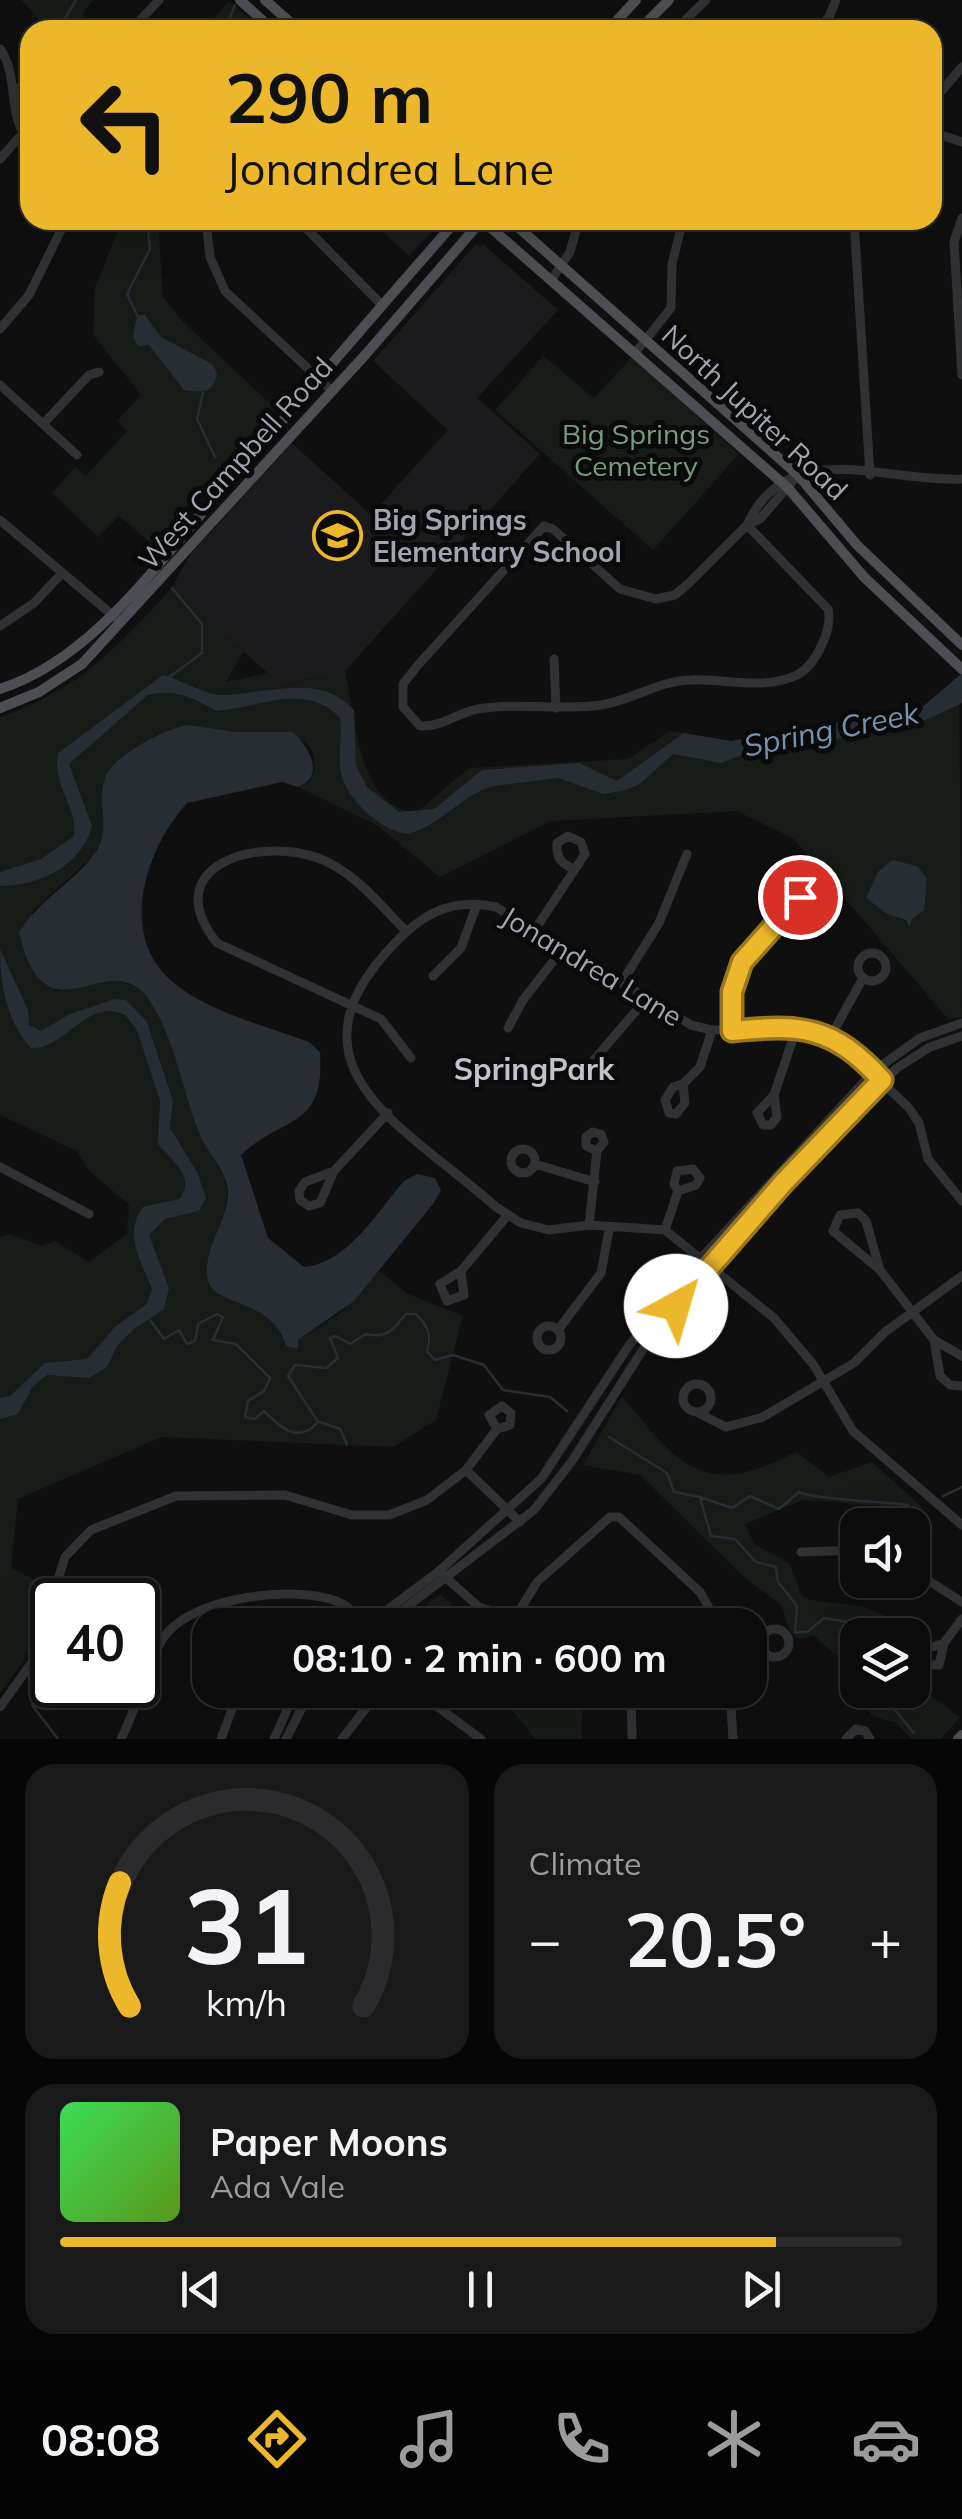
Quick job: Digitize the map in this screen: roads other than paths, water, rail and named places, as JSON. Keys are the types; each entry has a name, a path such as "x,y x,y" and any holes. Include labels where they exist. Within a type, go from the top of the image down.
{"main road":[{"path":"265,0 288,20"},
{"path":"617,20 636,0"},
{"path":"649,20 669,0"},
{"path":"243,1 263,20"},
{"name":"West Campbell Road","path":"0,689 42,671 110,613 448,230"},
{"name":"West Campbell Road","path":"0,708 58,682 122,622 473,230"},
{"name":"North Jupiter Road","path":"494,230 784,485 864,576 962,670"},
{"name":"North Jupiter Road","path":"522,230 798,476 858,545 961,643"},
{"path":"252,456 262,464"}],"street":[{"path":"141,20 159,0"},
{"path":"685,20 706,0"},
{"path":"0,49 10,65 20,116"},
{"path":"942,90 962,67"},
{"path":"13,90 20,88"},
{"path":"0,159 20,143"},
{"path":"962,218 954,242 962,375"},
{"path":"0,329 29,296 61,230"},
{"path":"207,230 210,257 225,290 330,389"},
{"path":"308,230 382,304"},
{"path":"552,279 562,265 575,230"},
{"path":"635,353 672,308 672,264 681,230"},
{"path":"855,230 870,475"},
{"path":"43,424 89,375 99,372"},
{"path":"0,385 77,455"},
{"path":"747,525 828,609 828,624 816,656 803,671 761,682 670,682 605,704 472,710 434,727 420,726 403,708 403,684 544,526 553,529 620,589 656,599 674,594 690,583 784,485 798,476 824,467 870,475 962,480"},
{"path":"0,520 122,622"},
{"path":"0,626 34,603 62,574"},
{"path":"554,659 556,708"},
{"path":"415,738 420,726"},
{"path":"406,931 346,873 316,857 286,850 249,850 227,858 208,876 200,906 217,942 284,970 380,1019 411,1058"},
{"path":"622,982 659,923 686,854"},
{"path":"536,928 572,868"},
{"path":"433,976 461,948 477,904"},
{"name":"Jonandrea Lane","path":"665,1230 636,1225 609,1230 589,1225 545,1230 507,1216 368,1094 349,1063 344,1041 350,1007 368,974 406,931 436,910 477,904 504,910 681,1020 712,1030 797,1027 831,1036 874,1071 919,1123 928,1160 962,1202"},
{"path":"732,1031 732,992 742,962 784,911"},
{"path":"508,1028 523,1000 565,946"},
{"path":"831,1036 850,995 864,978"},
{"path":"593,1061 647,998"},
{"path":"403,1608 510,1510 560,1455 630,1344 874,1071 920,1038 962,1024"},
{"path":"774,1094 797,1027"},
{"path":"683,1084 700,1067 712,1030"},
{"path":"392,1608 520,1522 556,1484 632,1362 706,1261 882,1080 930,1047 962,1036"},
{"path":"334,1171 388,1113"},
{"path":"589,1225 597,1152"},
{"path":"535,1164 595,1182"},
{"path":"0,1166 90,1214"},
{"path":"678,1191 665,1230 774,1318 800,1345 853,1431 962,1524"},
{"path":"880,1270 866,1221 858,1213 840,1215 833,1231 880,1270 914,1310 934,1340 940,1376 950,1386 962,1386"},
{"path":"461,1271 507,1216"},
{"path":"558,1330 601,1273 609,1230"},
{"path":"700,1414 716,1425 735,1428 764,1417 866,1354 885,1332 962,1276"},
{"path":"934,1340 962,1356"},
{"path":"0,1706 33,1661 65,1557 91,1530 176,1496 285,1495 352,1515 389,1515 427,1500 466,1470 496,1429"},
{"path":"466,1470 520,1522"},
{"path":"522,1608 538,1582 610,1517 619,1517 700,1592 709,1608"},
{"path":"801,1552 840,1551"},
{"path":"443,1575 478,1608"},
{"path":"930,1582 962,1602"},
{"path":"204,1608 256,1598 316,1596 347,1608"},
{"path":"121,1739 164,1636 192,1612"},
{"path":"944,1643 962,1619"},
{"path":"220,1739 232,1708"},
{"path":"274,1739 288,1708"},
{"path":"286,1739 302,1708"},
{"path":"345,1738 367,1708"},
{"path":"439,1708 481,1739"},
{"path":"631,1708 632,1739"},
{"path":"731,1708 733,1739"},
{"path":"846,1739 856,1729 865,1731 870,1739"}],"water":[{"path":"137,315 145,315 161,337 212,364 217,373 213,385 201,391 184,390 149,345 138,346 133,337"},
{"name":"Spring Creek","path":"962,673 962,703 911,727 810,743 776,742 721,763 673,754 640,784 603,794 559,778 494,786 408,834 377,821 350,793 341,773 340,718 327,707 312,701 282,699 217,711 175,694 148,695 69,764 92,826 78,853 43,878 0,886 0,872 41,859 74,836 72,815 58,775 58,753 163,675 221,695 308,688 340,698 354,710 356,765 367,787 399,812 434,809 482,770 579,763 617,781 684,733 731,741 925,705"},
{"path":"189,725 235,732 293,732 312,761 311,776 298,787 282,782 187,803 160,844 143,892 146,941 156,964 174,983 204,1002 309,1042 320,1052 320,1077 309,1108 241,1155 268,1238 304,1267 320,1263 348,1246 404,1181 417,1174 435,1178 441,1190 354,1301 298,1340 298,1349 286,1346 269,1320 221,1295 208,1281 208,1258 227,1203 227,1184 201,1137 167,1034 150,1001 134,985 116,981 62,990 45,984 31,966 19,932 36,910 95,853 102,835 103,787 110,769 142,744"},
{"path":"892,860 917,866 927,878 924,910 912,919 910,927 906,920 887,914 866,898 878,872"},
{"path":"0,949 28,1010 29,1025 41,1031 70,1014 115,999 126,1000 147,1022 173,1101 170,1128 197,1172 206,1198 199,1211 165,1219 149,1235 169,1288 164,1309 117,1346 107,1367 89,1378 47,1375 33,1386 18,1414 0,1419 0,1398 10,1396 45,1363 87,1359 116,1326 147,1304 152,1289 136,1248 137,1217 143,1207 179,1199 185,1184 180,1170 158,1144 160,1101 137,1030 125,1015 99,1013 43,1047 31,1048 16,1027 6,1002"}],"waterway":[{"path":"64,20 76,0"},
{"path":"229,20 235,5"},
{"path":"137,315 127,294 150,249 148,230"},
{"path":"203,393 197,419 215,457"},
{"path":"168,678 202,653 202,624 172,588"},
{"path":"150,1320 164,1339 179,1330 187,1344 195,1341 198,1324 217,1314 223,1317 213,1340 236,1344 270,1378 264,1391 248,1401 245,1417 255,1419 264,1411 283,1428 296,1433 311,1429 318,1422 288,1376 295,1365 326,1368 338,1358 330,1338 336,1336 350,1344 366,1334 384,1334 406,1314 416,1314 426,1326 427,1351 435,1360 453,1355 484,1365 503,1390 550,1397 567,1411"},
{"path":"320,1422 340,1429 347,1445"},
{"path":"609,1437 667,1473 674,1492 700,1497 711,1536 735,1539 756,1562 776,1567 778,1582 797,1606 795,1632 807,1632 824,1618 840,1621"},
{"path":"943,1496 962,1487"},
{"path":"700,1497 732,1508 750,1496 779,1509 799,1492 908,1505"},
{"path":"34,1708 58,1739"},
{"path":"892,1708 914,1733"}],"place":[{"name":"Big Springs Elementary School","path":"338,535"}],"district":[{"name":"SpringPark","path":"534,1069"}],"park label":[{"name":"Big Springs Cemetery","path":"636,449"}]}
